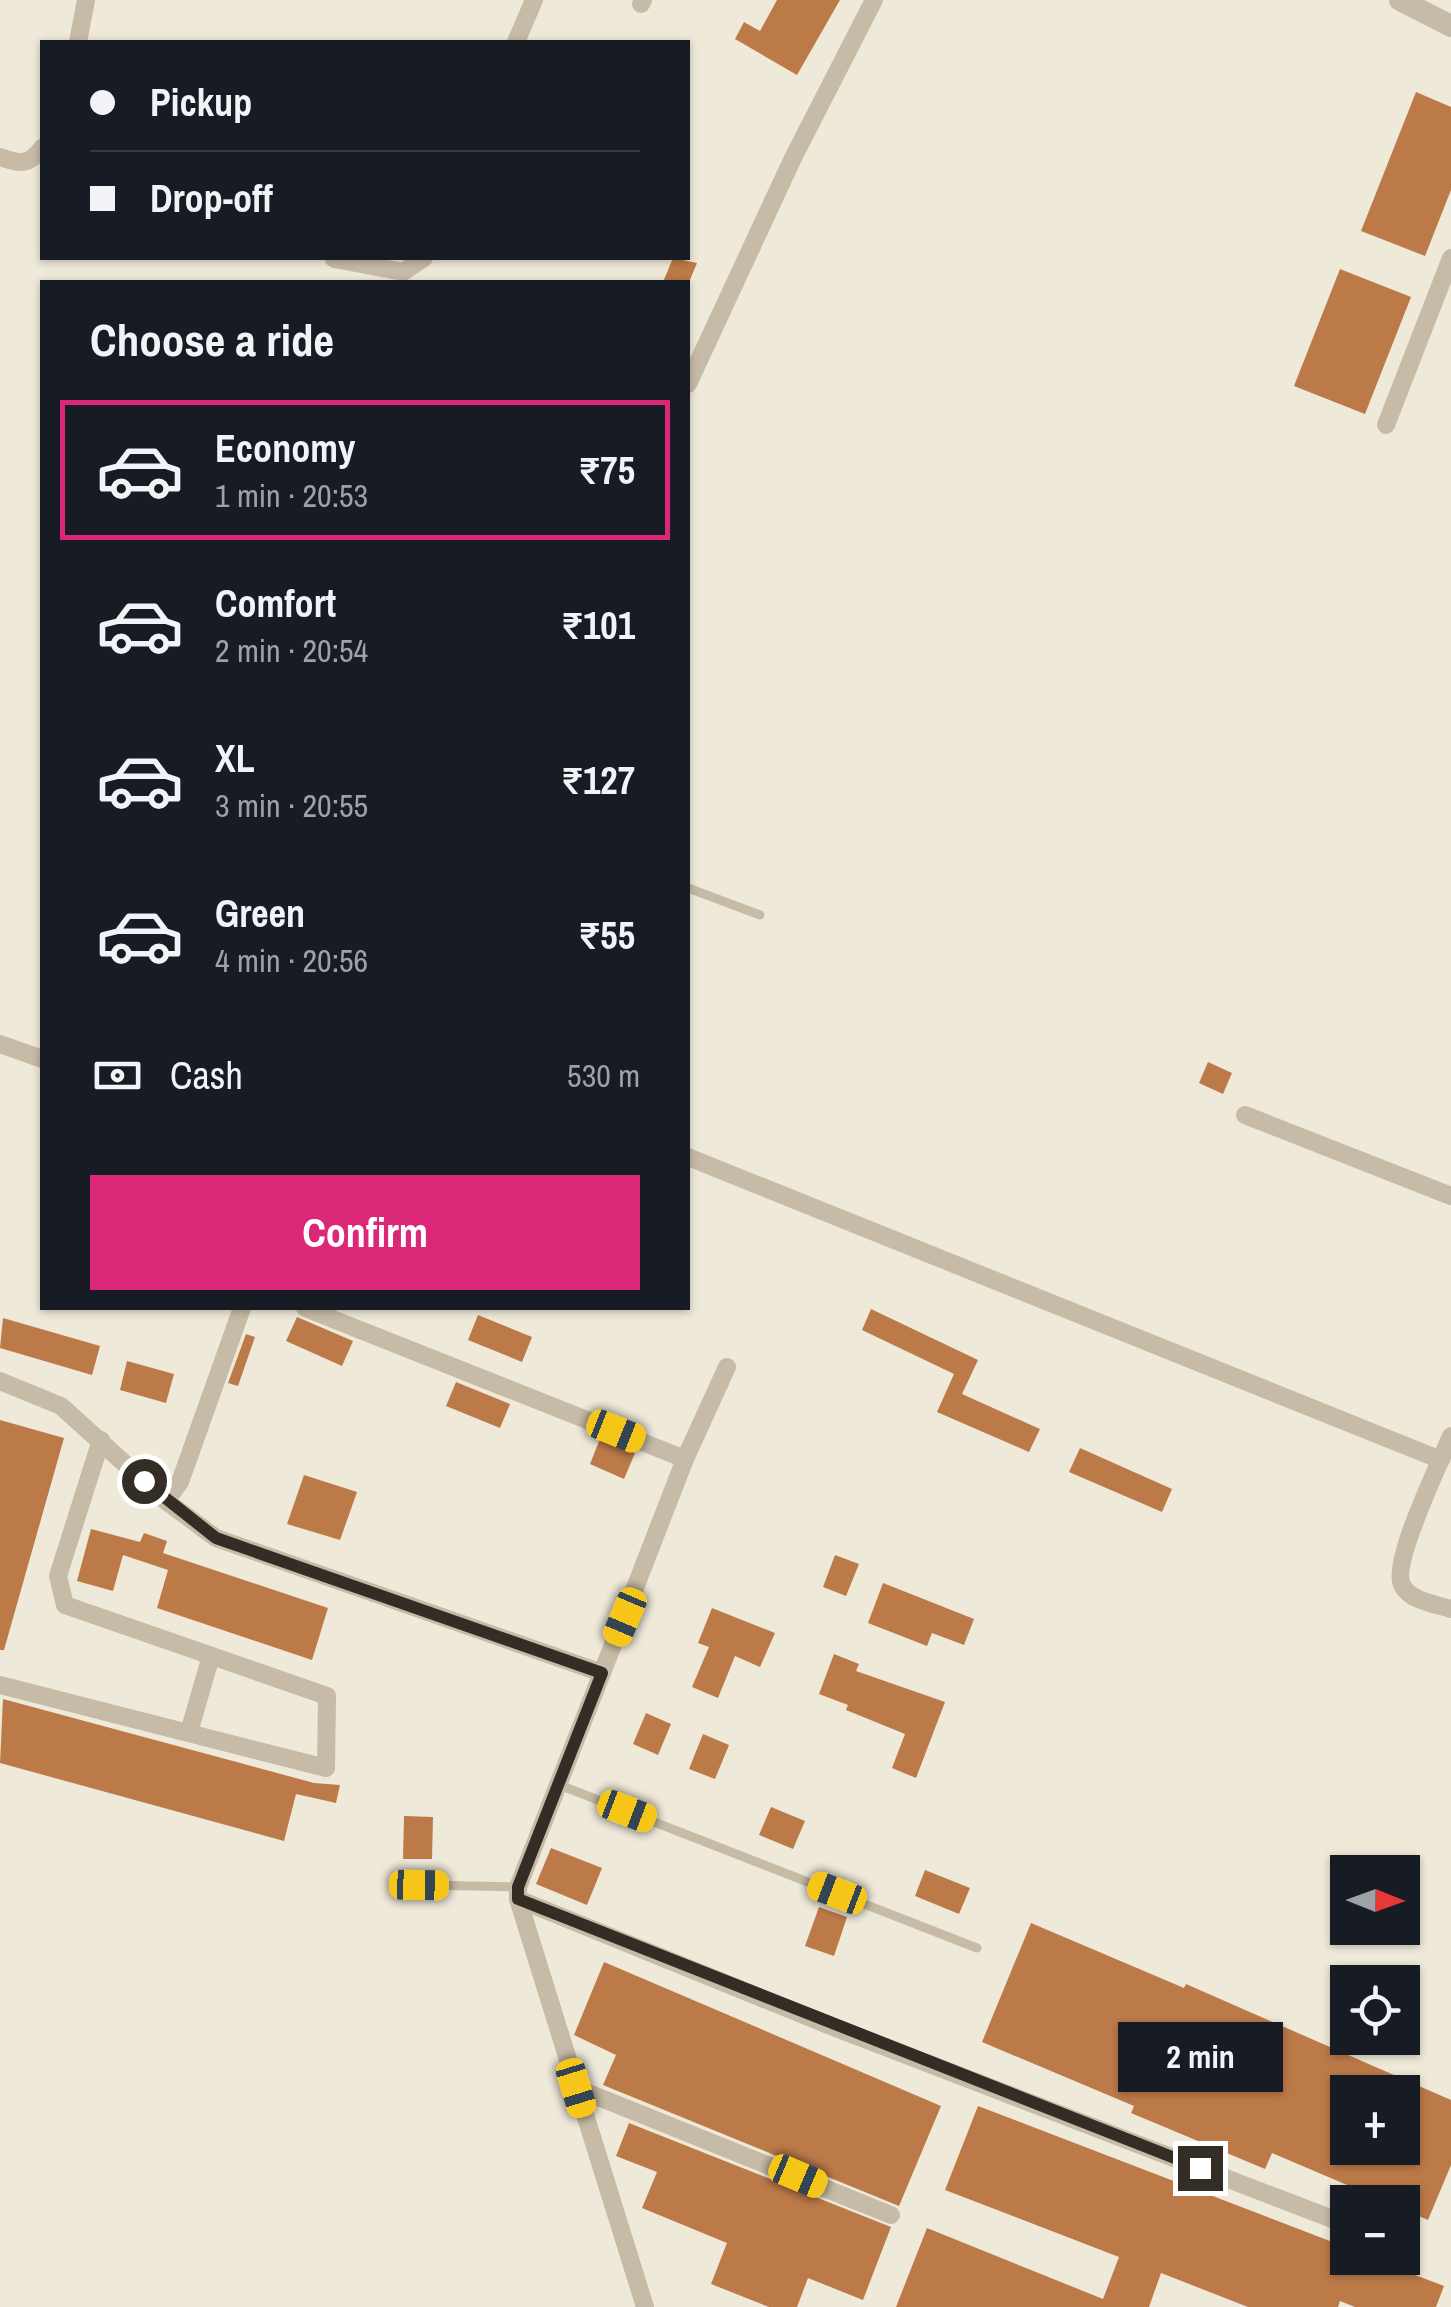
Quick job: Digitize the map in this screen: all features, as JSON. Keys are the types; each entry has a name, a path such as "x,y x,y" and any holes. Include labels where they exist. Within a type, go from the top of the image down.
{"street":[{"path":"78,40 86,0"},
{"path":"517,40 534,0"},
{"path":"690,380 793,158 874,0"},
{"path":"1400,0 1451,26"},
{"path":"0,158 20,164 34,159 40,151"},
{"path":"1386,424 1451,258"},
{"path":"344,260 403,272 421,260"},
{"path":"0,1044 40,1058"},
{"path":"1245,1115 1451,1196"},
{"path":"690,1158 1441,1460"},
{"path":"166,1502 180,1482 241,1310"},
{"path":"309,1310 685,1458"},
{"path":"646,2307 518,1893 685,1458 727,1367"},
{"path":"0,1381 61,1406 166,1502 216,1538 602,1673"},
{"path":"1451,1436 1400,1564 1400,1577 1411,1596 1451,1609"},
{"path":"0,1684 326,1768 327,1696 65,1605 58,1576 101,1440"},
{"path":"189,1732 211,1656"},
{"path":"518,1893 833,2027 1330,2218"},
{"path":"576,2088 891,2215"}],"lane":[{"path":"690,889 760,915"},
{"path":"557,1784 976,1948"},
{"path":"419,1885 518,1893"}],"building":[{"path":"777,0 840,0 797,75 735,39 744,22 760,31"},
{"path":"1416,92 1451,107 1451,190 1425,256 1361,231"},
{"path":"672,260 697,263 690,280 664,280"},
{"path":"1340,269 1411,297 1365,414 1294,386"},
{"path":"1208,1062 1232,1073 1223,1094 1199,1083"},
{"path":"871,1309 978,1360 962,1394 1040,1429 1029,1452 937,1412 954,1374 862,1330"},
{"path":"478,1315 532,1337 522,1362 468,1340"},
{"path":"297,1317 353,1341 342,1366 286,1341"},
{"path":"3,1318 100,1346 92,1375 0,1348"},
{"path":"246,1334 255,1337 238,1386 228,1383"},
{"path":"127,1361 174,1374 166,1403 120,1390"},
{"path":"456,1382 510,1404 500,1428 446,1406"},
{"path":"0,1420 64,1438 4,1650 0,1650"},
{"path":"600,1439 635,1453 624,1479 590,1464"},
{"path":"1080,1448 1172,1489 1162,1512 1069,1472"},
{"path":"304,1475 357,1492 340,1540 287,1524"},
{"path":"91,1529 140,1542 144,1533 167,1541 163,1553 328,1608 312,1660 157,1608 168,1570 123,1555 113,1591 77,1581"},
{"path":"835,1555 859,1564 846,1596 823,1587"},
{"path":"883,1583 974,1619 964,1645 932,1633 927,1646 868,1623"},
{"path":"712,1608 775,1633 760,1667 735,1656 718,1698 692,1687 709,1647 698,1643"},
{"path":"834,1654 859,1664 856,1671 945,1702 916,1778 892,1768 905,1734 846,1710 848,1705 819,1694"},
{"path":"3,1699 314,1783 340,1785 336,1803 296,1794 284,1841 0,1763"},
{"path":"646,1713 671,1724 658,1755 633,1744"},
{"path":"703,1734 729,1745 715,1779 689,1769"},
{"path":"771,1807 805,1821 793,1849 759,1835"},
{"path":"404,1816 433,1817 432,1859 403,1859"},
{"path":"551,1848 602,1868 587,1905 536,1884"},
{"path":"925,1870 970,1888 959,1914 915,1896"},
{"path":"819,1907 847,1917 834,1956 805,1946"},
{"path":"1031,1923 1184,1988 1186,1984 1330,2047 1330,2055 1348,2055 1394,2075 1330,2075 1330,2165 1420,2165 1420,2086 1451,2100 1451,2165 1428,2220 1420,2217 1420,2185 1347,2185 1272,2153 1265,2169 1131,2113 1134,2106 982,2042"},
{"path":"604,1962 941,2106 899,2206 603,2085 616,2055 574,2035"},
{"path":"978,2106 1330,2241 1330,2275 1415,2275 1444,2286 1436,2307 1355,2307 1340,2301 1338,2307 1248,2307 1161,2273 1149,2307 896,2307 927,2228 1103,2299 1119,2257 945,2190"},
{"path":"629,2123 891,2227 863,2300 808,2278 797,2307 769,2307 711,2284 727,2243 642,2208 657,2172 616,2156"}],"route":[{"path":"144,1481 196,1526 216,1538 602,1673 518,1887 518,1899 833,2027 1200,2168"}]}
